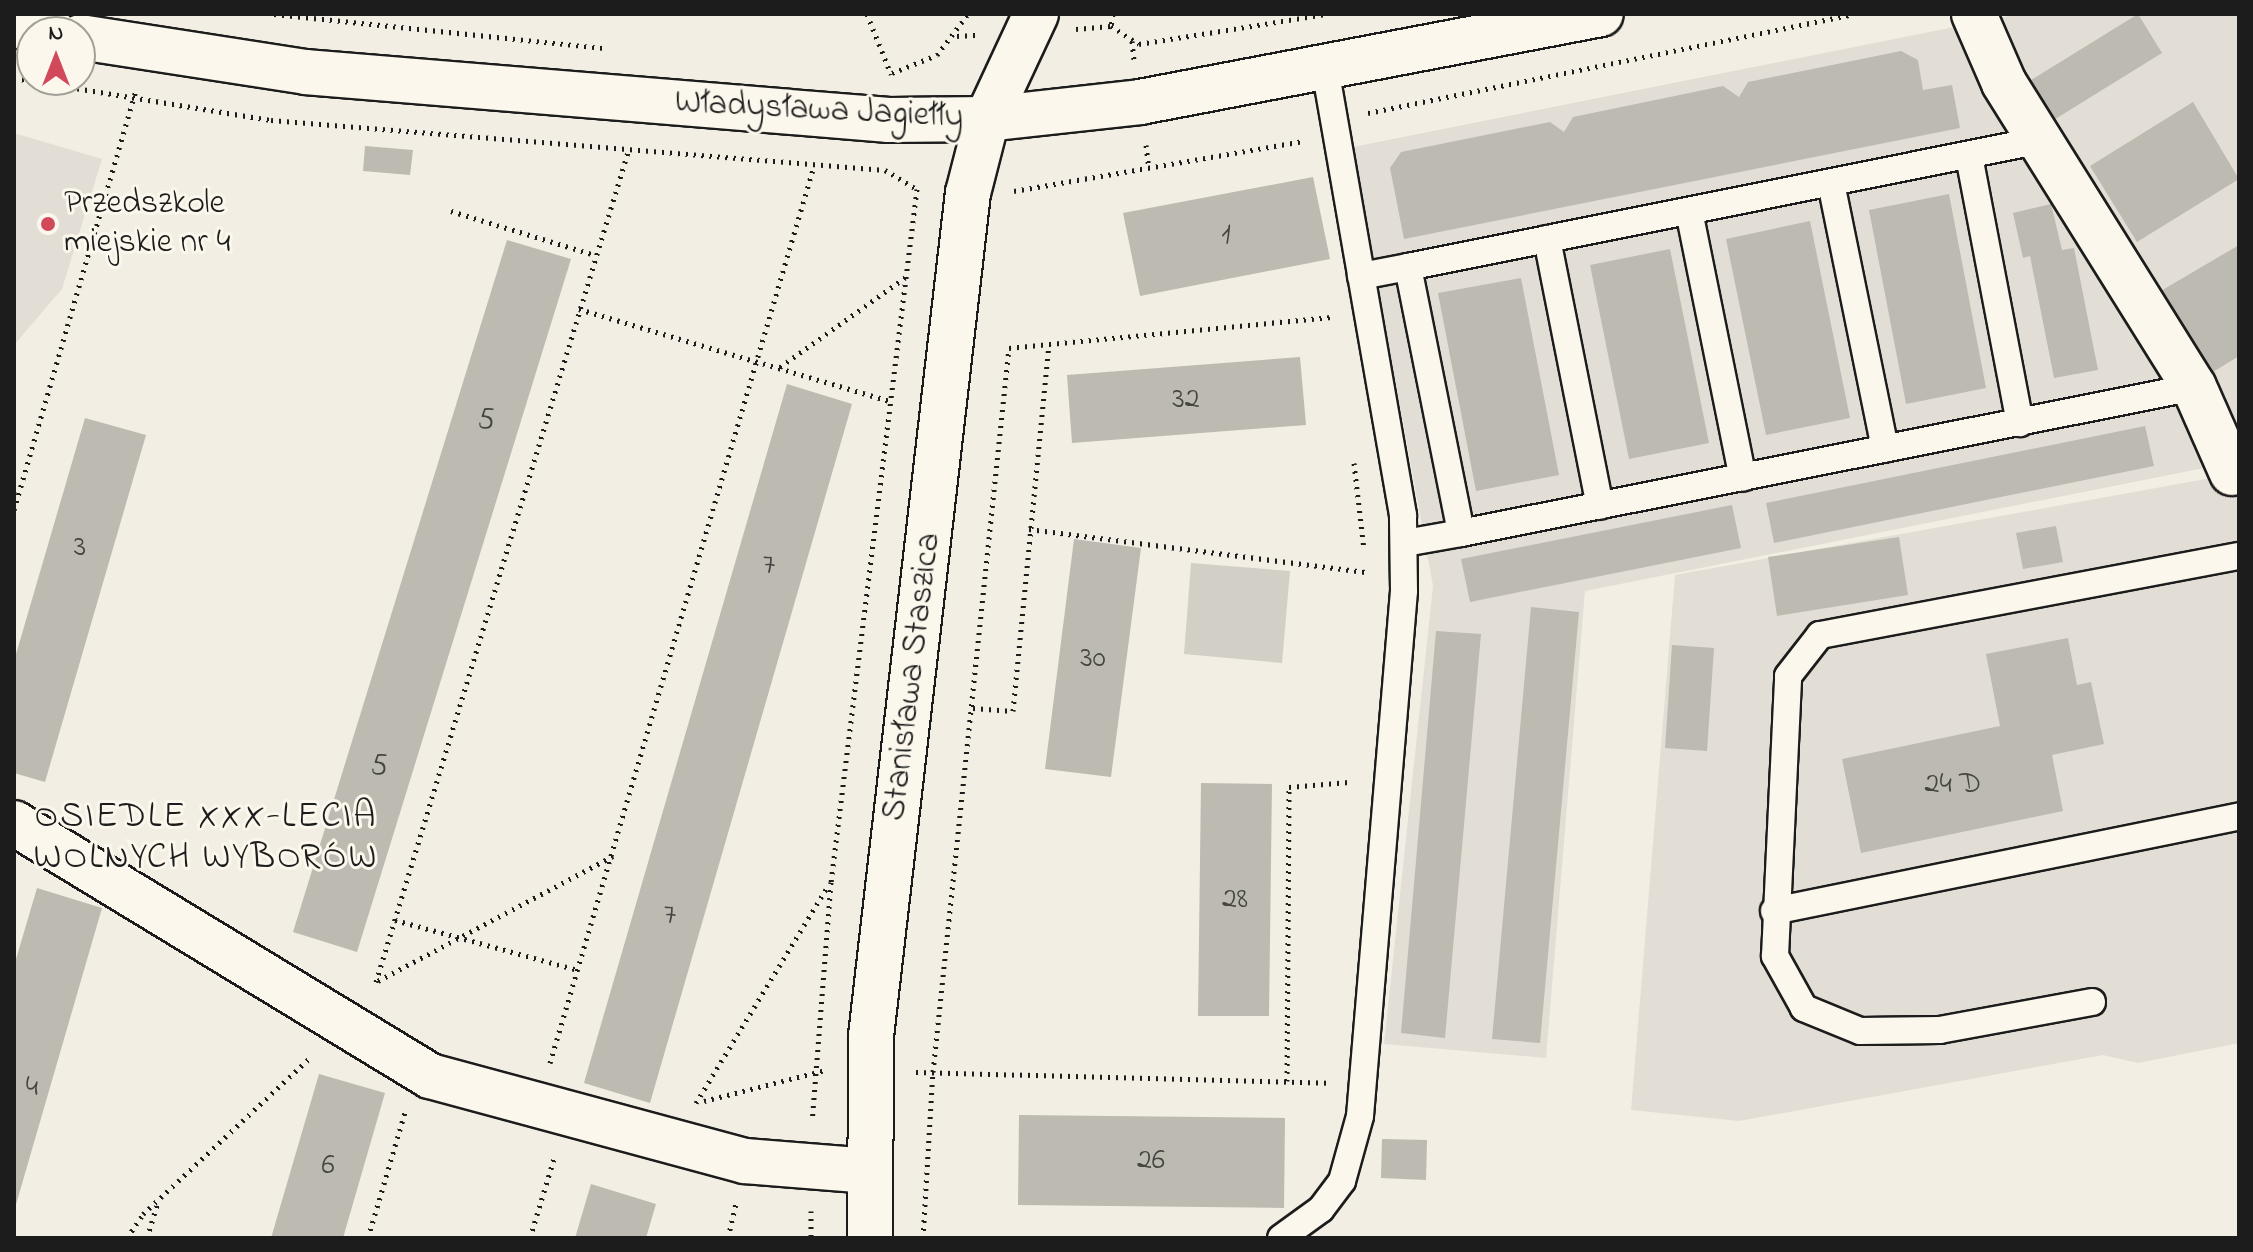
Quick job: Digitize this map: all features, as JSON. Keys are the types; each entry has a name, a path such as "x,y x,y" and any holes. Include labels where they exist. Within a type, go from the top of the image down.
{"street":[{"name":"Stanisława Staszica","path":"870,1238 870,1072 968,193 987,119 1036,14"},
{"name":"Władysława Jagiełły","path":"96,39 320,73 889,120 987,119 1140,102 1601,14"},
{"path":"1974,14 2041,140 2213,406 2236,486"},
{"path":"14,823 342,1027 418,1069 552,1111 745,1161 811,1170 870,1171"}],"lane":[{"path":"1281,1238 1321,1209 1342,1181 1363,1084 1405,543 1325,68"},
{"path":"1361,276 2041,140"},
{"path":"1969,156 2020,423"},
{"path":"1831,183 1885,449"},
{"path":"1689,211 1743,478"},
{"path":"1547,239 1600,506"},
{"path":"1408,267 1461,533"},
{"path":"1405,543 2020,423 2213,406"},
{"path":"2092,1002 1940,1030 1860,1031 1804,1008 1775,956 1774,911 1788,676 1820,635 2239,556"},
{"path":"1774,911 2239,816"}],"path":[{"path":"274,14 621,50"},
{"path":"867,14 891,73"},
{"path":"876,71 891,73 937,55 968,14"},
{"path":"1113,14 1111,26 1139,44 1326,14"},
{"path":"14,78 133,102 628,152 899,173 917,189 1001,193 1335,128 1853,14"},
{"path":"14,510 133,102"},
{"path":"613,856 376,982 628,152"},
{"path":"530,1238 578,970 814,166"},
{"path":"811,1238 814,1070 831,882 917,189"},
{"path":"451,211 596,256"},
{"path":"779,367 907,276"},
{"path":"579,309 890,401"},
{"path":"923,1238 933,1072 1009,348 1350,315"},
{"path":"1336,317 1338,332"},
{"path":"973,708 1013,711 1049,345"},
{"path":"1353,452 1367,572 1366,588"},
{"path":"1029,529 1367,572"},
{"path":"1287,1081 1289,787 1348,787 1350,772"},
{"path":"696,1104 831,882"},
{"path":"395,920 578,970"},
{"path":"127,1238 159,1199 342,1027"},
{"path":"368,1238 418,1069"},
{"path":"683,1107 814,1070 1363,1084"},
{"path":"147,1238 159,1199"}],"shaded area":[{"path":"2019,14 2239,14 2239,461 1585,591 1546,1058 1384,1044 1433,586 1353,147"},
{"name":"Przedszkole miejskie nr 4","path":"14,133 102,159 62,289 14,345"},
{"path":"2239,473 2239,1043 2138,1063 2103,1055 1739,1121 1631,1110 1675,575"},
{"path":"1191,563 1290,571 1282,663 1184,654"}],"building":[{"path":"2138,14 2162,53 2052,121 2028,82"},
{"path":"1901,51 1918,60 1923,90 1952,85 1960,128 1404,239 1390,168 1401,152 1550,122 1564,132 1573,117 1723,86 1739,97 1748,82"},
{"path":"2193,102 2239,179 2137,242 2090,166"},
{"path":"365,146 413,150 410,175 363,171"},
{"path":"1313,177 1330,259 1140,296 1123,213"},
{"path":"1949,194 1986,388 1906,404 1869,210"},
{"path":"2051,204 2062,250 2074,248 2098,370 2054,378 2030,256 2023,258 2013,213"},
{"path":"1810,221 1850,418 1766,435 1726,239"},
{"path":"507,240 571,259 357,952 293,932"},
{"path":"2239,245 2239,356 2208,375 2159,292"},
{"path":"1670,249 1709,443 1629,459 1590,265"},
{"path":"1521,278 1559,475 1476,491 1438,293"},
{"path":"1300,357 1306,425 1072,443 1067,375"},
{"path":"787,384 852,404 650,1103 584,1083"},
{"path":"85,418 146,435 45,782 14,773 14,661"},
{"path":"2145,426 2154,466 1774,543 1766,503"},
{"path":"1732,505 1741,548 1470,602 1461,559"},
{"path":"2056,526 2063,562 2023,569 2016,533"},
{"path":"1899,537 1908,595 1777,616 1768,557"},
{"path":"1074,539 1141,548 1111,777 1045,769"},
{"path":"1531,607 1579,612 1540,1043 1492,1039"},
{"path":"1436,631 1481,634 1445,1038 1401,1033"},
{"path":"2068,638 2077,685 2091,682 2104,744 2052,755 2063,811 1861,853 1842,759 2000,726 1986,654"},
{"path":"1672,645 1714,648 1707,751 1665,748"},
{"path":"1201,783 1272,784 1269,1016 1198,1016"},
{"path":"37,888 102,908 15,1208 14,966"},
{"path":"319,1074 385,1093 343,1238 271,1238"},
{"path":"1019,1115 1285,1118 1284,1208 1018,1205"},
{"path":"1382,1139 1427,1140 1426,1180 1381,1178"},
{"path":"591,1184 656,1204 646,1238 575,1238"}],"place":[{"name":"Przedszkole miejskie nr 4","path":"48,224"}],"district":[{"name":"OSIEDLE XXX-LECIA WOLNYCH WYBORÓW","path":"206,838"}]}
